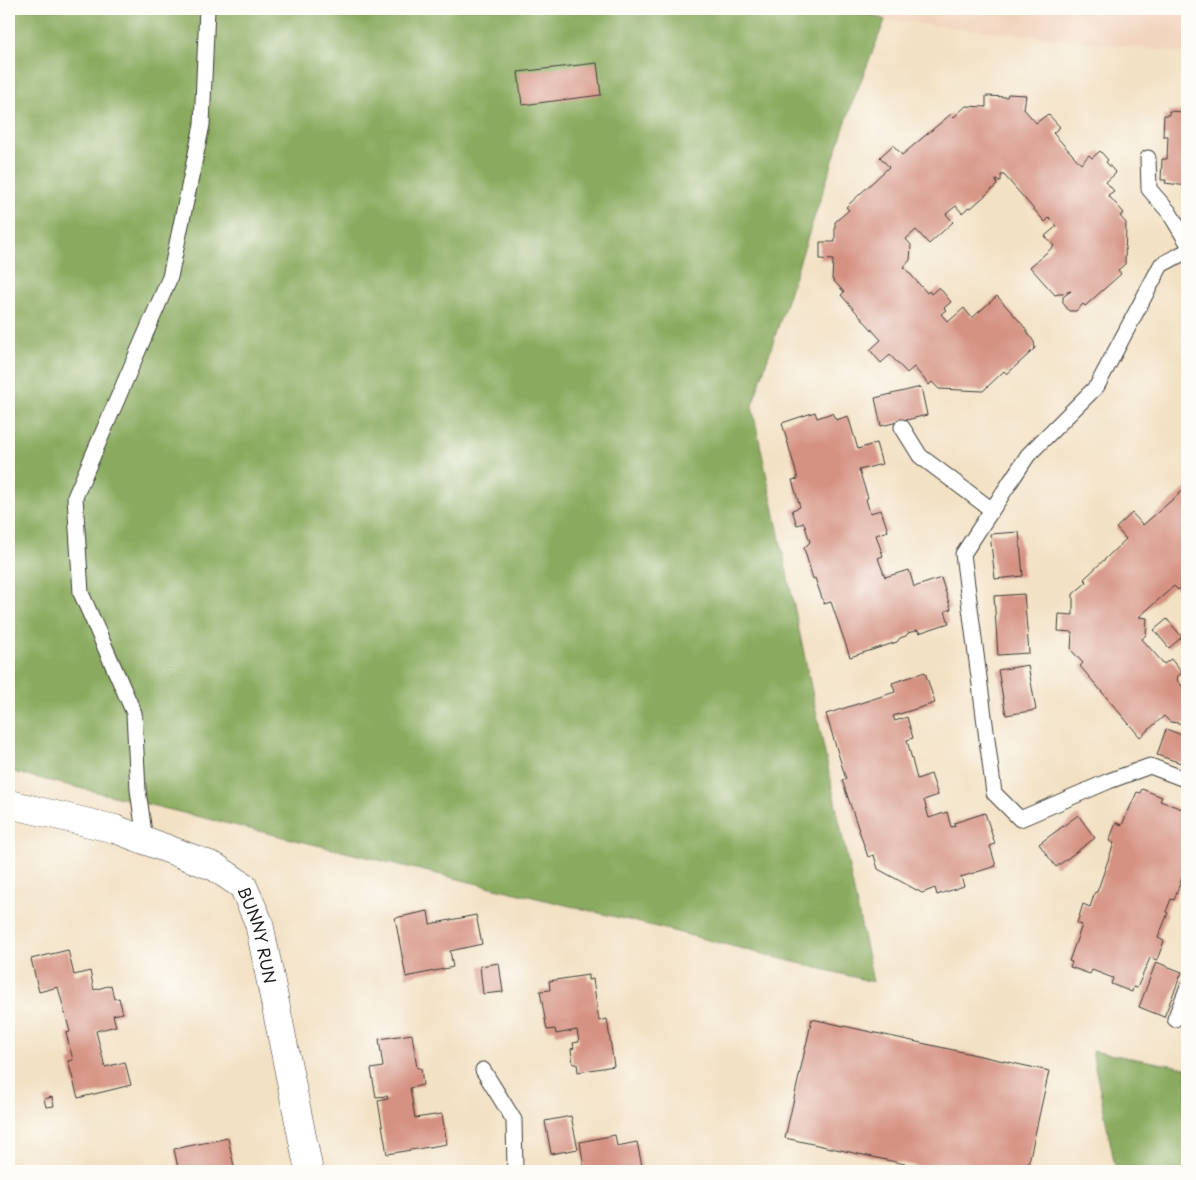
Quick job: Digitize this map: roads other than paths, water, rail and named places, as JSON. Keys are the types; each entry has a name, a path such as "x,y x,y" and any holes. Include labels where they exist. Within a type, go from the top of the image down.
{"street":[{"name":"BUNNY RUN","path":"9,804 115,829 215,868 243,886 259,923 309,1171"}],"lane":[{"path":"145,840 138,790 134,713 81,594 75,496 170,277 202,125 207,9"},
{"path":"1148,158 1149,189 1168,212 1187,242"},
{"path":"1187,251 1161,266 1097,386 1028,455 963,554 994,793 1020,819 1109,781 1150,766 1187,780"},
{"path":"902,427 920,456 992,510"},
{"path":"1175,1019 1187,989"},
{"path":"483,1070 514,1120 515,1171"}]}
